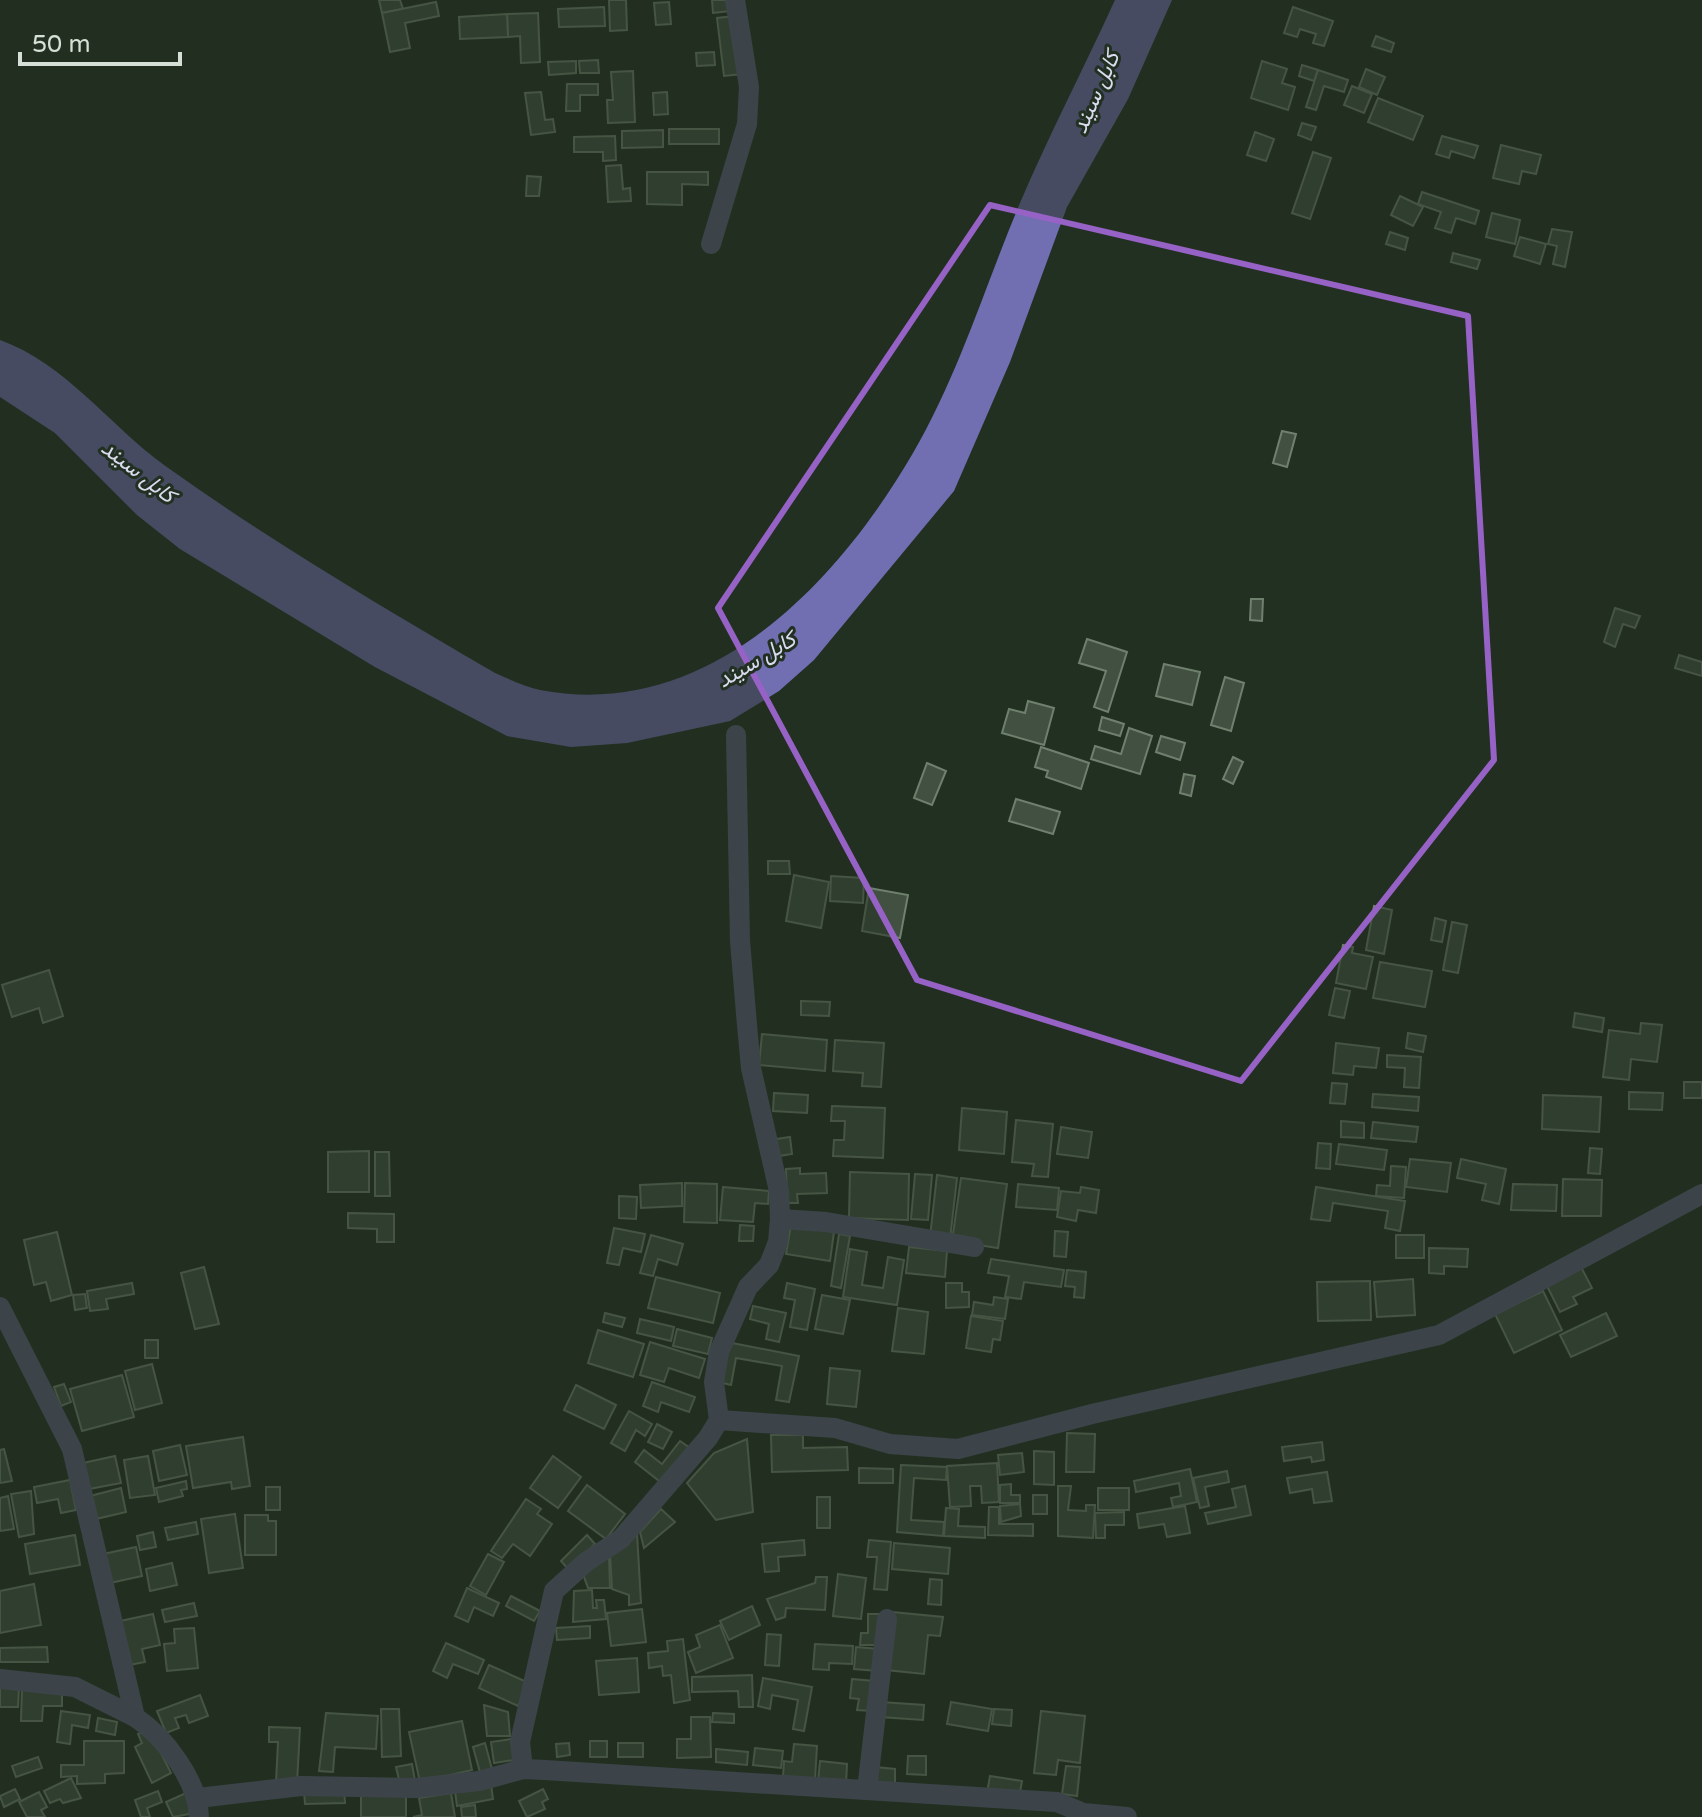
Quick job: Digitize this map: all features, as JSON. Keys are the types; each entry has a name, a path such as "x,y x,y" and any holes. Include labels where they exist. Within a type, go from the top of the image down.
{"street":[{"path":"711,244 747,124 749,87 735,0"},
{"path":"523,1769 520,1742 554,1591 586,1562 621,1539 708,1438 719,1420 714,1382 719,1352 748,1287 769,1265 778,1242 779,1191 751,1068 740,941 736,735"},
{"path":"719,1420 809,1424 890,1444 958,1449 1092,1414 1439,1335 1702,1194"},
{"path":"780,1219 826,1222 974,1247"},
{"path":"1,1312 72,1449 135,1717"},
{"path":"867,1790 887,1619"},
{"path":"0,1679 75,1687 135,1717 156,1731 199,1807 301,1786 416,1788 479,1781 523,1769 1057,1802 1083,1813 1127,1817"}],"highlighted area":[{"path":"990,205 1468,316 1494,760 1241,1081 917,980 718,608"}],"water":[{"name":"کابل سيند","path":"1115,0 1172,0 1128,99 1067,207 1010,362 954,491 814,660 779,691 730,721 627,743 571,747 507,736 375,667 180,549 137,515 55,433 0,397 0,340 46,364 144,449 204,493 327,573 495,673 540,690 601,694 658,685 711,664 761,633 806,594 846,550 882,502 913,453 944,392 1020,203"}],"building":[{"path":"379,0 400,0 403,9 382,13"},
{"path":"609,0 626,0 627,30 610,31"},
{"path":"712,0 729,0 730,11 713,13"},
{"path":"436,2 439,16 405,23 410,48 390,52 382,13"},
{"path":"669,2 671,24 656,25 654,3"},
{"path":"604,7 605,26 559,27 558,9"},
{"path":"1293,7 1333,21 1324,46 1313,43 1316,34 1300,29 1297,37 1284,33"},
{"path":"538,13 540,62 521,63 520,36 508,37 507,14"},
{"path":"507,14 508,37 460,39 459,17"},
{"path":"735,16 742,74 724,76 717,18"},
{"path":"1376,36 1394,43 1391,52 1372,46"},
{"path":"714,52 715,65 697,66 696,53"},
{"path":"598,60 599,73 580,73 579,61"},
{"path":"576,61 576,73 549,75 548,62"},
{"path":"1262,61 1287,69 1282,83 1295,87 1288,110 1251,98"},
{"path":"1302,65 1318,70 1314,81 1299,76"},
{"path":"1366,69 1385,77 1377,95 1359,87"},
{"path":"1318,70 1348,80 1344,92 1324,86 1316,110 1306,107"},
{"path":"633,71 635,122 608,123 607,100 613,100 611,72"},
{"path":"567,84 598,84 598,95 580,95 580,111 566,111"},
{"path":"1352,86 1372,94 1364,113 1344,105"},
{"path":"541,92 545,120 553,119 555,132 531,135 525,93"},
{"path":"667,92 668,114 654,115 653,93"},
{"path":"1378,98 1423,116 1413,140 1368,122"},
{"path":"1302,123 1316,127 1311,140 1298,135"},
{"path":"669,129 719,129 719,144 669,144"},
{"path":"663,130 663,147 622,148 622,131"},
{"path":"1255,132 1274,139 1266,161 1247,155"},
{"path":"615,136 616,160 603,161 603,152 574,152 574,137"},
{"path":"1442,136 1478,146 1474,158 1451,151 1449,158 1436,154"},
{"path":"1501,145 1541,155 1536,174 1522,171 1519,184 1493,178"},
{"path":"1313,152 1331,158 1310,219 1292,213"},
{"path":"621,165 623,189 630,188 631,201 608,202 606,166"},
{"path":"647,172 708,172 708,185 682,184 682,205 647,204"},
{"path":"527,176 541,177 539,196 526,196"},
{"path":"1422,192 1479,211 1475,224 1456,218 1451,233 1435,228 1441,212 1418,204"},
{"path":"1400,196 1423,207 1413,226 1391,215"},
{"path":"1492,213 1520,220 1515,244 1486,237"},
{"path":"1552,229 1572,232 1565,267 1553,264 1557,246 1548,244"},
{"path":"1390,232 1408,238 1405,250 1386,244"},
{"path":"1520,237 1546,244 1540,264 1514,256"},
{"path":"1453,253 1480,260 1477,269 1451,262"},
{"path":"1282,431 1296,434 1287,467 1273,463"},
{"path":"1251,599 1263,599 1262,621 1250,620"},
{"path":"1615,608 1640,616 1635,628 1623,624 1615,647 1604,642"},
{"path":"1087,639 1127,652 1108,712 1094,707 1106,671 1079,663"},
{"path":"1679,655 1702,662 1702,676 1675,668"},
{"path":"1164,664 1200,672 1192,705 1156,696"},
{"path":"1225,677 1244,683 1231,731 1211,725"},
{"path":"1028,701 1054,708 1044,745 1002,733 1009,709 1025,713"},
{"path":"1102,717 1124,724 1120,736 1099,730"},
{"path":"1129,728 1152,736 1140,774 1091,759 1095,746 1121,754"},
{"path":"1161,736 1185,743 1180,760 1156,752"},
{"path":"1041,747 1089,763 1081,789 1046,777 1048,771 1035,767"},
{"path":"1233,757 1243,762 1233,784 1223,779"},
{"path":"927,763 946,771 932,805 914,798"},
{"path":"1184,774 1195,776 1191,796 1180,793"},
{"path":"1016,799 1060,812 1053,834 1009,821"},
{"path":"768,861 789,861 790,874 768,874"},
{"path":"794,875 829,882 821,928 786,921"},
{"path":"831,876 864,878 863,903 830,901"},
{"path":"869,888 908,895 900,938 862,931"},
{"path":"1374,906 1392,910 1384,954 1366,950"},
{"path":"1435,918 1446,921 1442,942 1431,940"},
{"path":"1452,922 1467,925 1458,973 1443,970"},
{"path":"1343,945 1353,947 1352,953 1373,957 1366,989 1336,983"},
{"path":"1380,962 1432,971 1425,1007 1373,998"},
{"path":"49,970 63,1016 43,1023 39,1008 12,1017 2,985"},
{"path":"1335,988 1350,991 1344,1018 1329,1015"},
{"path":"801,1001 830,1002 829,1016 801,1015"},
{"path":"1575,1013 1604,1018 1602,1032 1573,1027"},
{"path":"1641,1023 1662,1025 1657,1062 1631,1059 1629,1080 1603,1077 1609,1030 1640,1034"},
{"path":"1408,1033 1426,1036 1423,1052 1406,1048"},
{"path":"762,1034 827,1040 825,1071 759,1065"},
{"path":"835,1040 884,1043 881,1087 862,1086 863,1073 833,1071"},
{"path":"1336,1043 1379,1048 1376,1068 1354,1066 1353,1075 1333,1073"},
{"path":"1387,1055 1421,1057 1419,1088 1404,1087 1405,1068 1387,1067"},
{"path":"1684,1082 1702,1082 1702,1098 1684,1098"},
{"path":"1332,1083 1347,1084 1345,1104 1330,1103"},
{"path":"1629,1092 1663,1093 1662,1110 1629,1109"},
{"path":"774,1093 808,1095 807,1113 773,1111"},
{"path":"1373,1094 1419,1097 1418,1111 1372,1107"},
{"path":"1543,1095 1601,1097 1599,1132 1542,1129"},
{"path":"832,1106 885,1108 883,1158 833,1156 834,1140 844,1140 845,1121 831,1121"},
{"path":"962,1108 1007,1112 1004,1154 959,1150"},
{"path":"1016,1120 1053,1124 1048,1177 1032,1176 1034,1164 1012,1162"},
{"path":"1341,1121 1364,1123 1364,1138 1341,1137"},
{"path":"1373,1122 1418,1127 1416,1142 1371,1138"},
{"path":"1061,1127 1092,1132 1088,1158 1057,1154"},
{"path":"790,1137 792,1154 779,1156 776,1139"},
{"path":"1318,1143 1331,1144 1330,1169 1316,1168"},
{"path":"1339,1144 1387,1150 1384,1170 1336,1164"},
{"path":"1590,1148 1602,1149 1600,1174 1588,1173"},
{"path":"369,1151 369,1192 328,1192 328,1152"},
{"path":"375,1152 389,1152 390,1196 375,1196"},
{"path":"1410,1159 1451,1163 1447,1192 1406,1187"},
{"path":"1461,1159 1506,1169 1499,1204 1482,1200 1486,1184 1457,1178"},
{"path":"1391,1166 1406,1167 1404,1198 1376,1196 1377,1185 1390,1186"},
{"path":"800,1168 800,1174 826,1173 827,1193 797,1194 798,1203 787,1203 786,1169"},
{"path":"850,1172 909,1174 908,1220 849,1218"},
{"path":"915,1174 932,1175 928,1220 911,1219"},
{"path":"937,1175 957,1178 950,1239 930,1237"},
{"path":"961,1178 1007,1184 998,1248 952,1241"},
{"path":"1563,1179 1602,1180 1601,1216 1562,1216"},
{"path":"682,1183 682,1206 641,1208 640,1185"},
{"path":"685,1183 717,1184 717,1223 684,1222"},
{"path":"1018,1184 1059,1188 1057,1210 1016,1207"},
{"path":"1513,1184 1557,1185 1556,1211 1511,1210"},
{"path":"723,1187 769,1191 768,1204 755,1203 753,1222 720,1220"},
{"path":"1081,1187 1099,1190 1096,1213 1078,1210 1076,1221 1057,1217 1061,1191 1080,1193"},
{"path":"1316,1187 1405,1201 1400,1231 1385,1228 1388,1211 1333,1203 1330,1221 1311,1219"},
{"path":"619,1196 637,1197 636,1219 619,1218"},
{"path":"348,1213 394,1214 394,1242 377,1242 377,1229 348,1228"},
{"path":"740,1225 754,1226 753,1241 739,1241"},
{"path":"791,1225 834,1232 830,1261 786,1254"},
{"path":"614,1228 645,1234 641,1252 623,1248 619,1265 607,1263"},
{"path":"1055,1231 1068,1232 1066,1257 1054,1256"},
{"path":"57,1232 72,1295 51,1301 46,1282 34,1285 24,1240"},
{"path":"839,1234 850,1236 841,1288 831,1286"},
{"path":"651,1235 683,1244 677,1265 658,1259 653,1276 640,1273"},
{"path":"1396,1235 1424,1235 1424,1258 1396,1258"},
{"path":"909,1247 947,1251 945,1277 906,1273"},
{"path":"1429,1248 1468,1249 1467,1267 1444,1266 1444,1274 1429,1273"},
{"path":"850,1249 867,1252 862,1285 883,1288 888,1257 904,1260 897,1305 843,1297"},
{"path":"991,1259 1064,1270 1061,1287 1024,1282 1021,1299 1005,1297 1009,1276 988,1273"},
{"path":"204,1267 219,1324 195,1329 181,1273"},
{"path":"1581,1267 1592,1288 1573,1297 1577,1304 1560,1312 1546,1284"},
{"path":"1067,1270 1086,1272 1084,1298 1074,1297 1075,1287 1065,1286"},
{"path":"656,1277 720,1293 713,1323 648,1308"},
{"path":"1413,1279 1415,1315 1377,1317 1374,1282"},
{"path":"1370,1281 1371,1320 1318,1321 1317,1282"},
{"path":"132,1283 134,1294 106,1299 108,1309 90,1311 87,1291"},
{"path":"787,1283 815,1289 807,1330 790,1327 795,1300 784,1298"},
{"path":"946,1283 962,1283 962,1292 969,1292 969,1307 946,1308"},
{"path":"1543,1291 1562,1330 1514,1353 1495,1314"},
{"path":"85,1294 87,1308 75,1310 73,1295"},
{"path":"822,1295 850,1300 843,1334 815,1329"},
{"path":"994,1297 1008,1299 1005,1319 972,1315 974,1302 993,1305"},
{"path":"753,1306 786,1313 779,1342 766,1339 769,1324 750,1319"},
{"path":"898,1308 928,1312 924,1354 892,1351"},
{"path":"605,1313 625,1318 622,1327 603,1322"},
{"path":"1606,1313 1617,1336 1571,1357 1560,1335"},
{"path":"971,1316 1003,1321 1000,1340 993,1339 991,1352 966,1348"},
{"path":"640,1319 674,1327 671,1341 637,1333"},
{"path":"677,1329 712,1338 708,1354 673,1346"},
{"path":"598,1330 644,1344 633,1377 588,1363"},
{"path":"145,1340 158,1340 158,1358 145,1358"},
{"path":"650,1342 705,1359 699,1378 669,1368 664,1382 640,1375"},
{"path":"727,1342 799,1356 789,1402 776,1400 782,1366 736,1358 731,1385 719,1382"},
{"path":"152,1364 162,1403 135,1410 125,1371"},
{"path":"830,1368 860,1371 856,1407 827,1404"},
{"path":"122,1375 134,1417 82,1431 70,1389"},
{"path":"652,1382 695,1397 689,1412 661,1402 658,1412 643,1406"},
{"path":"64,1384 71,1402 61,1406 54,1387"},
{"path":"576,1385 616,1405 604,1429 564,1410"},
{"path":"629,1411 652,1424 645,1436 636,1430 625,1451 611,1443"},
{"path":"657,1424 672,1432 663,1449 648,1442"},
{"path":"1067,1433 1095,1434 1094,1472 1066,1472"},
{"path":"771,1435 803,1435 803,1448 847,1447 848,1470 772,1472"},
{"path":"243,1437 250,1486 232,1489 231,1482 193,1488 186,1446"},
{"path":"747,1439 753,1512 716,1520 687,1483 714,1453"},
{"path":"680,1441 690,1448 663,1484 635,1462 644,1450 662,1464"},
{"path":"1322,1442 1324,1460 1312,1462 1311,1457 1284,1461 1282,1447"},
{"path":"180,1445 187,1475 159,1481 153,1451"},
{"path":"4,1449 12,1481 0,1483 0,1450"},
{"path":"1034,1451 1054,1452 1054,1485 1034,1484"},
{"path":"1022,1453 1024,1472 1000,1475 998,1455"},
{"path":"115,1456 121,1483 89,1489 83,1463"},
{"path":"148,1456 155,1495 130,1498 124,1460"},
{"path":"553,1456 581,1477 558,1508 530,1488"},
{"path":"997,1463 999,1502 982,1503 981,1486 970,1486 971,1506 950,1507 947,1466"},
{"path":"901,1465 947,1467 946,1480 914,1478 911,1520 944,1522 943,1536 897,1532"},
{"path":"859,1468 893,1469 893,1483 859,1483"},
{"path":"1190,1469 1197,1502 1173,1507 1171,1498 1181,1496 1179,1483 1136,1492 1134,1481"},
{"path":"1227,1471 1229,1482 1205,1487 1209,1506 1200,1508 1193,1478"},
{"path":"1327,1472 1332,1501 1314,1503 1312,1489 1290,1493 1287,1478"},
{"path":"70,1480 76,1510 61,1513 58,1499 37,1503 34,1487"},
{"path":"186,1481 187,1489 181,1490 183,1496 159,1502 156,1488"},
{"path":"1011,1484 1011,1495 1020,1495 1020,1503 1000,1503 1000,1485"},
{"path":"587,1485 625,1514 606,1539 568,1511"},
{"path":"1058,1486 1071,1486 1068,1510 1086,1511 1086,1505 1095,1505 1093,1538 1058,1536"},
{"path":"1245,1486 1251,1515 1208,1524 1205,1513 1236,1507 1232,1489"},
{"path":"266,1487 280,1487 280,1510 266,1510"},
{"path":"121,1488 126,1512 96,1519 90,1496"},
{"path":"1098,1488 1129,1488 1129,1510 1098,1510"},
{"path":"31,1491 34,1534 19,1537 11,1494"},
{"path":"1033,1495 1047,1495 1047,1514 1033,1514"},
{"path":"8,1496 14,1529 0,1531 0,1498"},
{"path":"817,1497 830,1497 830,1528 817,1528"},
{"path":"526,1499 541,1509 537,1514 552,1524 530,1556 513,1544 502,1558 491,1551"},
{"path":"1020,1504 1021,1516 1001,1522 1000,1506"},
{"path":"1185,1506 1190,1533 1167,1537 1164,1524 1139,1528 1137,1514"},
{"path":"989,1507 999,1507 999,1524 1033,1524 1033,1536 988,1535"},
{"path":"946,1508 959,1509 958,1526 985,1527 985,1538 944,1536"},
{"path":"661,1509 675,1522 644,1548 640,1532"},
{"path":"1124,1512 1124,1525 1105,1525 1105,1538 1096,1538 1095,1513"},
{"path":"235,1514 243,1568 209,1573 201,1519"},
{"path":"245,1515 268,1515 268,1521 276,1521 276,1555 245,1555"},
{"path":"196,1522 198,1534 168,1540 165,1528"},
{"path":"153,1532 156,1547 140,1550 137,1536"},
{"path":"637,1533 641,1603 629,1605 629,1595 612,1589 610,1554"},
{"path":"75,1535 80,1565 30,1574 25,1544"},
{"path":"587,1535 595,1544 569,1570 561,1561"},
{"path":"804,1540 805,1555 778,1557 779,1571 765,1572 762,1544"},
{"path":"869,1540 891,1542 887,1590 874,1589 877,1557 867,1557"},
{"path":"894,1543 950,1548 948,1574 892,1569"},
{"path":"136,1547 142,1576 110,1583 103,1554"},
{"path":"488,1554 504,1562 486,1595 470,1586"},
{"path":"609,1555 610,1588 588,1588 583,1574"},
{"path":"172,1563 177,1585 150,1591 146,1569"},
{"path":"838,1574 866,1578 861,1619 833,1616"},
{"path":"816,1577 827,1577 825,1610 786,1608 785,1617 776,1620 767,1599 815,1583"},
{"path":"930,1579 942,1580 941,1605 928,1604"},
{"path":"34,1584 41,1625 0,1633 0,1591"},
{"path":"467,1588 499,1603 493,1616 474,1607 468,1622 455,1616"},
{"path":"592,1590 593,1608 597,1608 596,1600 604,1600 606,1619 573,1622 574,1591"},
{"path":"511,1596 540,1611 534,1621 506,1606"},
{"path":"194,1603 197,1616 165,1622 162,1610"},
{"path":"752,1606 760,1625 729,1640 720,1621"},
{"path":"642,1609 646,1642 611,1646 607,1613"},
{"path":"892,1612 943,1617 940,1636 928,1635 924,1674 886,1670"},
{"path":"153,1614 160,1645 142,1649 145,1662 129,1665 120,1621"},
{"path":"868,1614 883,1614 883,1645 860,1645 861,1633 868,1633"},
{"path":"720,1625 733,1658 696,1673 688,1652 700,1647 696,1635"},
{"path":"590,1626 590,1638 557,1640 556,1628"},
{"path":"194,1628 198,1668 167,1671 164,1644 175,1643 174,1629"},
{"path":"767,1634 781,1635 779,1666 765,1665"},
{"path":"683,1639 690,1700 674,1703 671,1675 663,1676 662,1666 649,1668 648,1653 668,1651 667,1641"},
{"path":"446,1643 484,1660 478,1674 453,1664 447,1678 433,1671"},
{"path":"815,1644 853,1646 852,1664 829,1663 829,1670 813,1669"},
{"path":"47,1647 48,1662 0,1662 0,1648"},
{"path":"856,1647 879,1649 877,1671 854,1669"},
{"path":"637,1658 639,1692 599,1695 596,1661"},
{"path":"489,1665 529,1683 518,1706 479,1688"},
{"path":"752,1675 753,1707 739,1707 738,1691 692,1692 692,1677"},
{"path":"763,1678 812,1687 804,1731 793,1729 798,1700 772,1695 770,1709 758,1706"},
{"path":"852,1679 874,1681 872,1711 857,1710 859,1699 850,1698"},
{"path":"0,1685 19,1685 18,1707 0,1707"},
{"path":"22,1687 62,1688 62,1706 43,1706 42,1721 21,1721"},
{"path":"200,1695 208,1716 189,1723 186,1715 175,1718 179,1728 166,1733 157,1711"},
{"path":"881,1702 924,1705 923,1720 880,1717"},
{"path":"951,1702 992,1709 988,1731 947,1724"},
{"path":"484,1705 508,1712 510,1736 487,1736"},
{"path":"381,1709 399,1709 401,1756 382,1757"},
{"path":"994,1709 1012,1710 1011,1726 992,1724"},
{"path":"61,1711 90,1715 88,1728 72,1725 70,1744 57,1742"},
{"path":"1041,1711 1085,1716 1080,1763 1058,1760 1056,1775 1034,1773"},
{"path":"326,1713 378,1716 376,1749 335,1747 333,1772 319,1771"},
{"path":"713,1713 734,1714 734,1723 712,1722"},
{"path":"691,1717 710,1717 711,1757 677,1758 677,1739 691,1739"},
{"path":"98,1718 117,1722 115,1735 96,1731"},
{"path":"462,1721 472,1770 420,1782 409,1732"},
{"path":"269,1727 300,1728 297,1783 276,1782 278,1742 269,1742"},
{"path":"149,1729 171,1773 152,1783 135,1747 142,1743 138,1734"},
{"path":"511,1739 514,1760 494,1763 491,1742"},
{"path":"84,1741 124,1741 124,1773 105,1774 105,1783 77,1784 77,1776 61,1777 61,1765 84,1765"},
{"path":"590,1741 607,1741 607,1757 590,1757"},
{"path":"485,1743 493,1773 481,1776 473,1747"},
{"path":"569,1743 570,1755 557,1757 556,1744"},
{"path":"618,1743 643,1743 643,1757 618,1757"},
{"path":"794,1744 817,1746 815,1780 783,1777 784,1761 792,1762"},
{"path":"755,1748 783,1751 781,1768 753,1765"},
{"path":"716,1749 748,1752 747,1765 716,1762"},
{"path":"908,1756 926,1756 926,1775 907,1774"},
{"path":"38,1757 42,1768 16,1777 12,1766"},
{"path":"820,1761 847,1764 846,1784 818,1782"},
{"path":"412,1764 415,1781 400,1784 396,1767"},
{"path":"1066,1766 1080,1767 1077,1796 1062,1794"},
{"path":"875,1767 895,1769 895,1784 874,1782"},
{"path":"990,1776 1022,1781 1019,1798 987,1793"},
{"path":"71,1778 81,1798 50,1803 44,1791"},
{"path":"491,1785 493,1799 457,1806 455,1791"},
{"path":"15,1789 20,1799 4,1807 0,1796"},
{"path":"344,1789 345,1803 305,1804 304,1790"},
{"path":"406,1789 406,1817 361,1817 361,1790"},
{"path":"543,1789 548,1799 542,1802 545,1809 527,1817 519,1801"},
{"path":"158,1791 162,1802 147,1808 150,1817 141,1817 135,1800"},
{"path":"39,1792 47,1807 41,1810 45,1817 27,1817 19,1802"},
{"path":"186,1793 195,1813 173,1817 166,1802"},
{"path":"451,1793 455,1817 413,1817 422,1815 419,1798"},
{"path":"475,1805 476,1817 462,1817 461,1807"}]}
